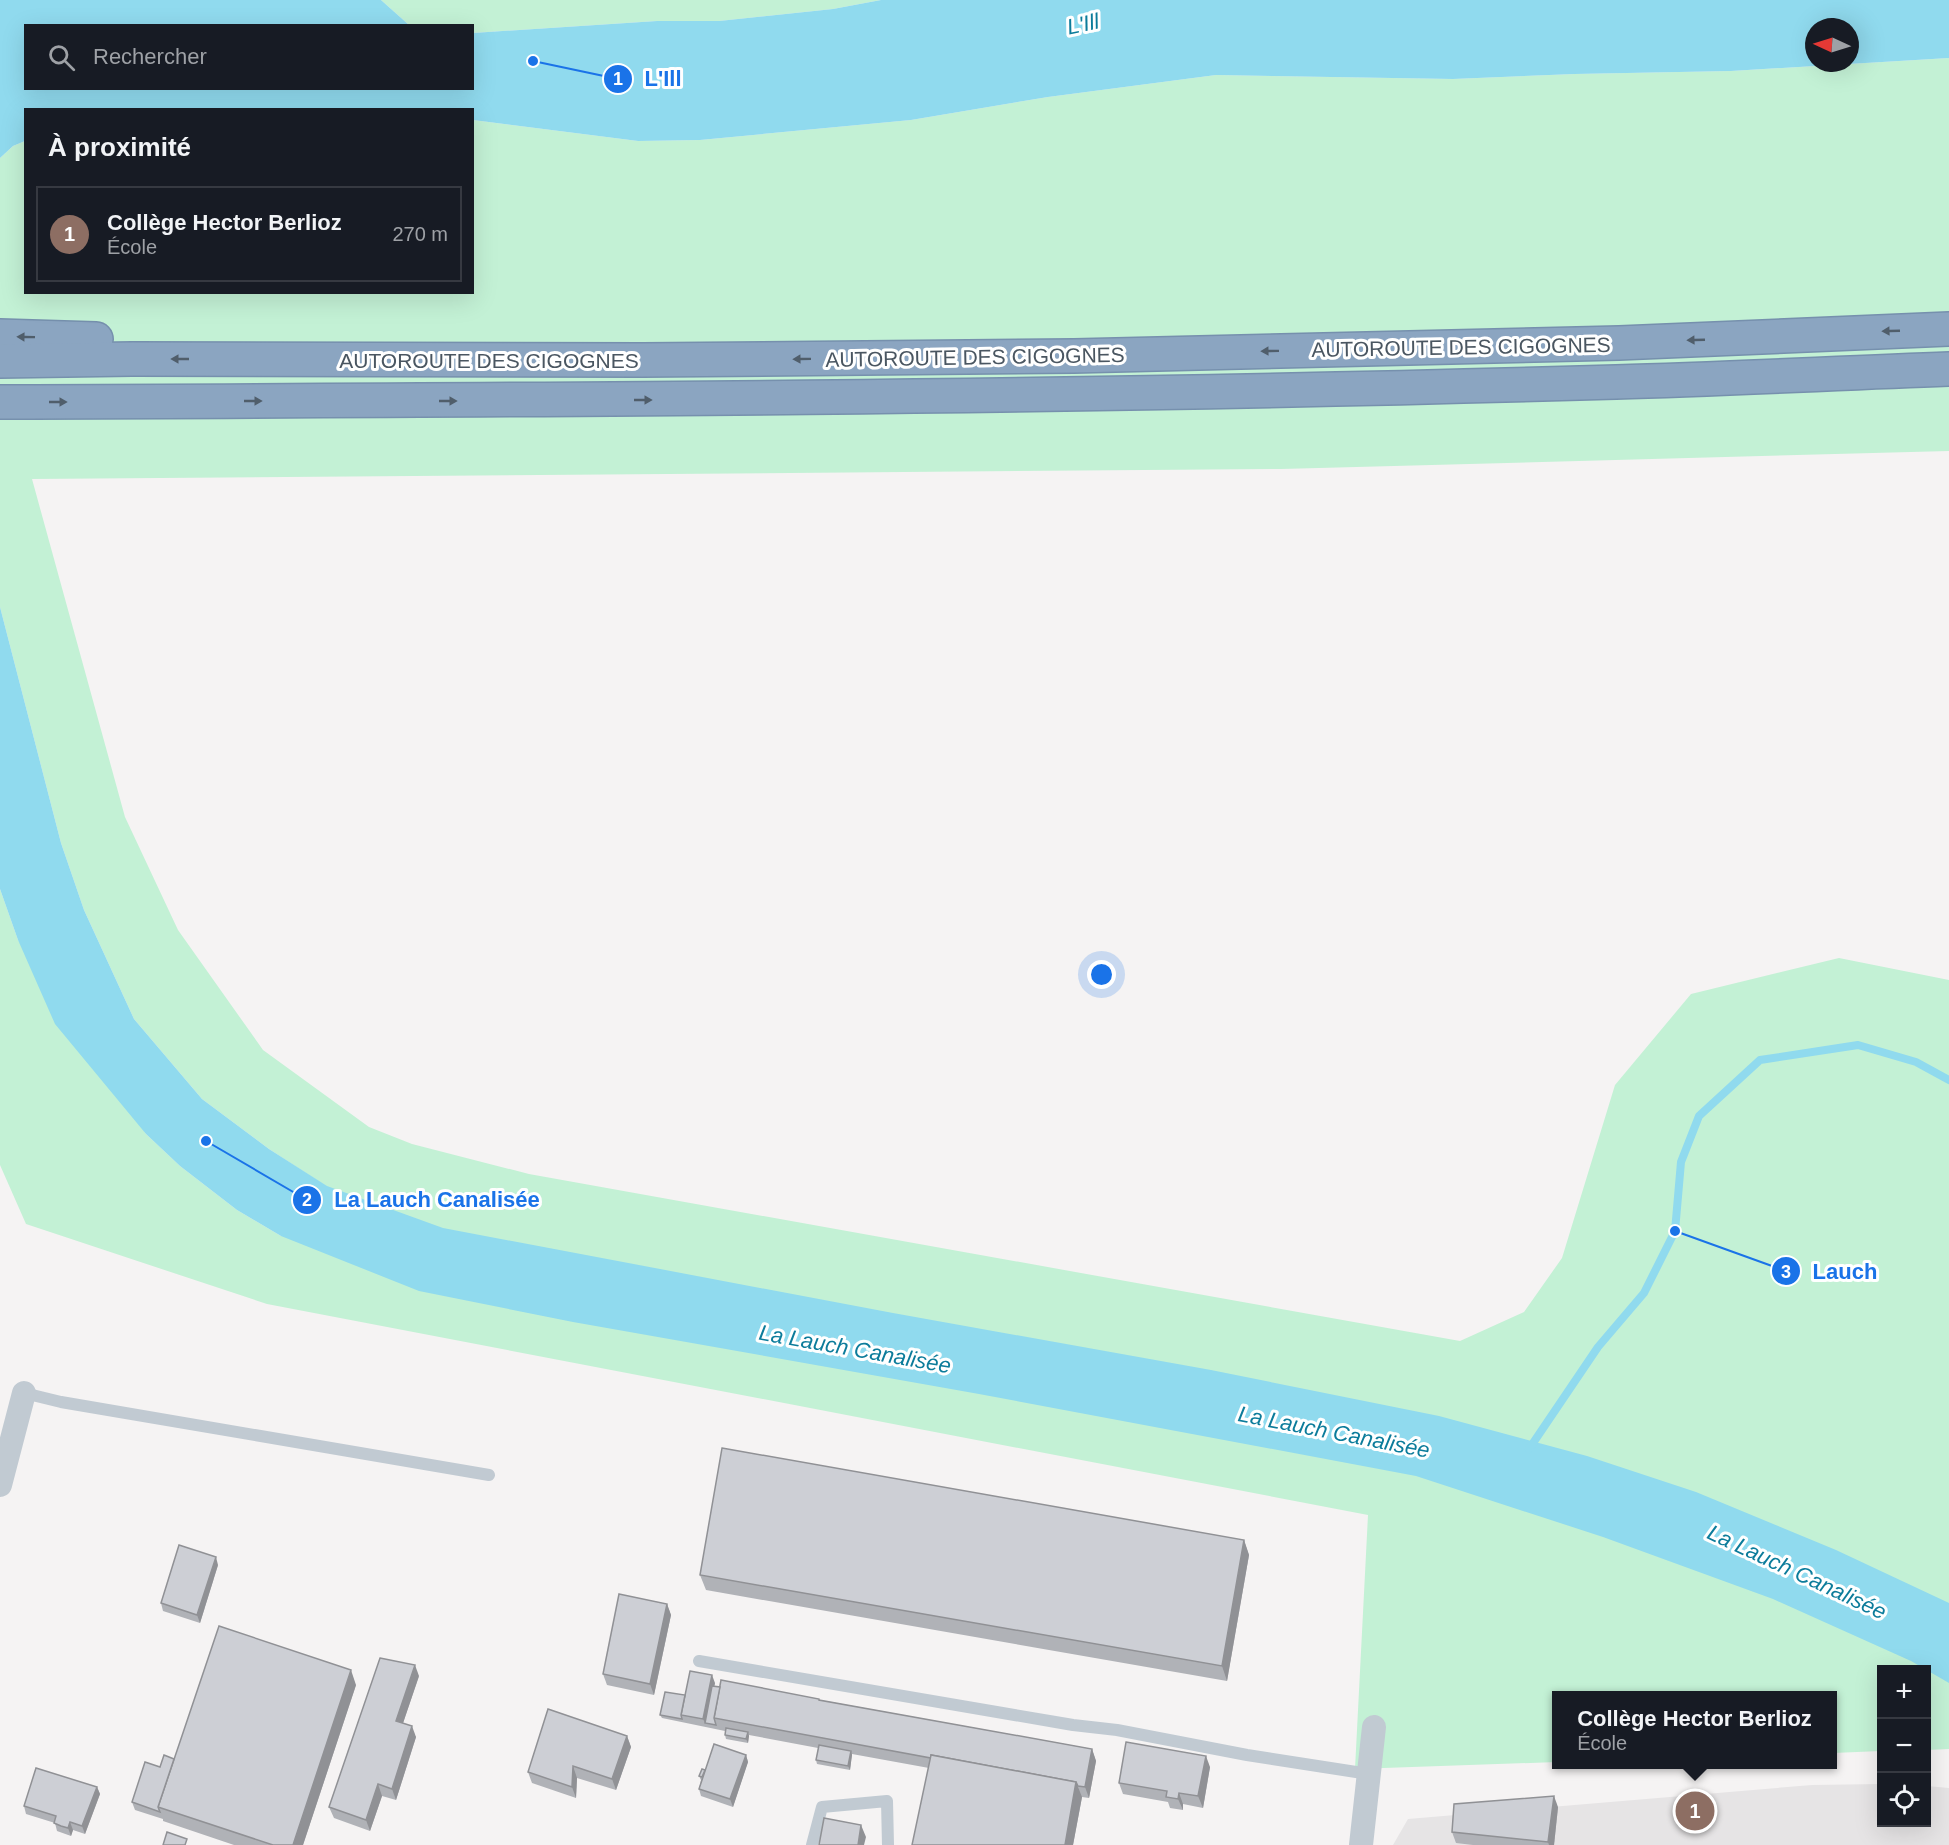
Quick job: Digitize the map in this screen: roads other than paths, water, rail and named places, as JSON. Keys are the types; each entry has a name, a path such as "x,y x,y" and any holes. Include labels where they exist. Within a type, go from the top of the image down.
{"highway":[{"name":"AUTOROUTE DES CIGOGNES","path":"0,361 619,360 1074,356 1619,343 1949,329"},
{"path":"0,336 94,338 132,359"},
{"name":"AUTOROUTE DES CIGOGNES","path":"0,402 647,400 1073,395 1620,382 1949,369"}],"street":[{"path":"0,1485 24,1393"},
{"path":"1361,1845 1374,1727"}],"lane":[{"path":"24,1393 73,1404 489,1475"},
{"path":"699,1661 1369,1774"},
{"path":"812,1845 822,1807 887,1801 888,1845"}],"water":[{"name":"L'Ill","path":"0,0 381,0 408,24 24,24 24,90 474,90 474,33 657,21 719,21 833,9 881,0 1949,0 1949,58 1859,63 1859,18 1805,18 1805,67 1731,71 1453,79 1216,75 1048,97 911,120 700,140 638,141 474,120 474,108 24,108 24,141 13,146 0,158"},
{"name":"La Lauch Canalisée","path":"0,607 61,843 84,910 134,1019 202,1099 269,1149 327,1186 443,1228 1211,1370 1439,1416 1587,1456 1696,1492 1836,1550 1949,1603 1949,1683 1931,1673 1931,1665 1918,1665 1773,1599 1603,1537 1416,1476 979,1394 573,1322 419,1291 281,1236 237,1210 180,1166 146,1134 55,1024 18,940 0,889"}],"waterway":[{"path":"1529,1449 1598,1347 1644,1293 1675,1231 1681,1162 1699,1116 1760,1060 1858,1045 1916,1062 1949,1080"}],"place":[{"name":"L'Ill","path":"533,61"},
{"name":"La Lauch Canalisée","path":"206,1141"},
{"name":"Lauch","path":"1675,1231"},
{"name":"Collège Hector Berlioz","path":"1695,1811"}]}
